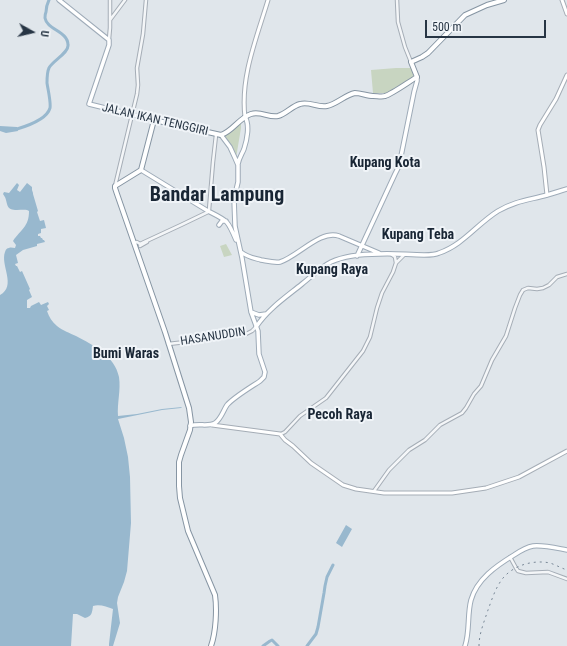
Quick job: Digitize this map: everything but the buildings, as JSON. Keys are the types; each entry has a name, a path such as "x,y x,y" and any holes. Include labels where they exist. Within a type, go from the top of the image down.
{"highway":[{"path":"219,135 226,133 245,117 256,113 279,116 299,104 304,103 327,106 353,93 372,96 386,96 417,76 411,62 428,53 465,15 487,5 504,0"},
{"path":"411,81 416,86"},
{"path":"154,120 142,170 115,186 115,188 188,403 192,425 179,462 180,498 184,517 192,541 215,595 216,606 211,645"},
{"name":"JALAN IKAN TENGGIRI","path":"154,120 219,135"}],"main road":[{"path":"59,0 109,39"},
{"path":"239,246 235,222 234,199 238,182 238,164 240,156 244,150 246,138 247,121 245,117 244,104 246,77 268,0"},
{"path":"562,0 567,14"},
{"name":"JALAN IKAN TENGGIRI","path":"109,39 109,45 89,104 154,120"},
{"path":"548,195 538,130 557,98 567,75"},
{"path":"357,256 399,166 417,76"},
{"path":"219,135 230,147 238,164"},
{"path":"142,170 209,212 227,221 244,257 243,267 251,312 258,332 259,354 265,374 260,381 227,406 218,421 212,425"},
{"path":"256,327 267,313 314,274 338,259 380,254 435,254 443,252 460,242 486,220 505,207 517,202 567,189"},
{"path":"219,225 224,220 227,221"},
{"path":"244,257 280,262 330,234 339,236 380,254"},
{"path":"369,250 371,252 370,255"},
{"path":"243,267 247,259 253,258"},
{"path":"251,312 259,315 267,313"},
{"path":"218,421 219,426"},
{"path":"192,425 212,425 281,434 285,440 311,463 344,486 386,493 448,494 482,489 519,477 567,451"},
{"path":"465,646 472,597 475,590 488,573 510,557 532,546 544,546 567,550"}],"street":[{"path":"109,39 110,0"},
{"path":"110,20 125,0"},
{"path":"115,186 138,88 137,68 143,34 146,0"},
{"path":"397,0 398,22 411,62"},
{"path":"134,246 140,245 188,224 209,212 213,162 219,135"},
{"path":"391,254 395,257 396,263"},
{"path":"281,434 285,432 300,416 326,398 363,351 370,337 380,300 396,263 404,254"},
{"path":"374,491 389,470 409,450 425,440 440,425 465,410 474,394 481,386 492,360 505,339 515,308 524,290 528,288 544,288 557,277 567,274"},
{"name":"HASANUDDIN","path":"168,344 246,334 256,327"},
{"path":"510,557 518,571 526,573 544,572 567,579"}],"green space":[{"path":"413,68 413,77 386,93 373,93 371,70"},
{"path":"241,122 241,128 236,158 224,136"},
{"path":"226,244 232,255 224,257 220,246"}],"water":[{"path":"0,126 17,127 18,131 6,133 0,131"},
{"path":"17,183 19,185 17,190 20,192 27,183 32,187 40,221 44,220 46,228 41,229 41,233 38,234 38,236 40,236 45,242 23,250 16,255 18,263 15,264 20,272 22,271 32,297 27,300 27,308 30,308 39,302 41,305 48,302 49,304 47,306 49,310 47,311 55,324 89,343 108,357 117,370 119,377 120,387 118,416 182,407 118,419 128,457 131,523 127,571 117,603 120,623 113,646 109,646 109,644 113,609 98,605 93,606 91,614 85,618 77,614 73,614 71,646 0,646 0,295 5,291 8,281 4,263 6,249 15,248 16,245 13,241 24,228 29,216 29,211 27,210 10,209 3,194 4,192 9,193"},
{"path":"346,525 352,529 342,547 336,543"}],"waterway":[{"path":"17,129 36,122 48,112 50,108 47,83 48,70 68,48 65,37 49,25 45,18 46,7 49,0"},
{"path":"307,646 316,634 327,577 333,565"},
{"path":"263,646 272,640 278,646"}],"railway":[{"path":"479,646 482,628 493,597 499,584 508,573 528,563 535,562 550,563 567,570"}],"district":[{"name":"Kupang Kota","path":"385,163"},
{"name":"Bandar Lampung","path":"217,196"},
{"name":"Kupang Teba","path":"418,235"},
{"name":"Kupang Raya","path":"332,270"},
{"name":"Bumi Waras","path":"126,354"},
{"name":"Pecoh Raya","path":"340,415"}]}
